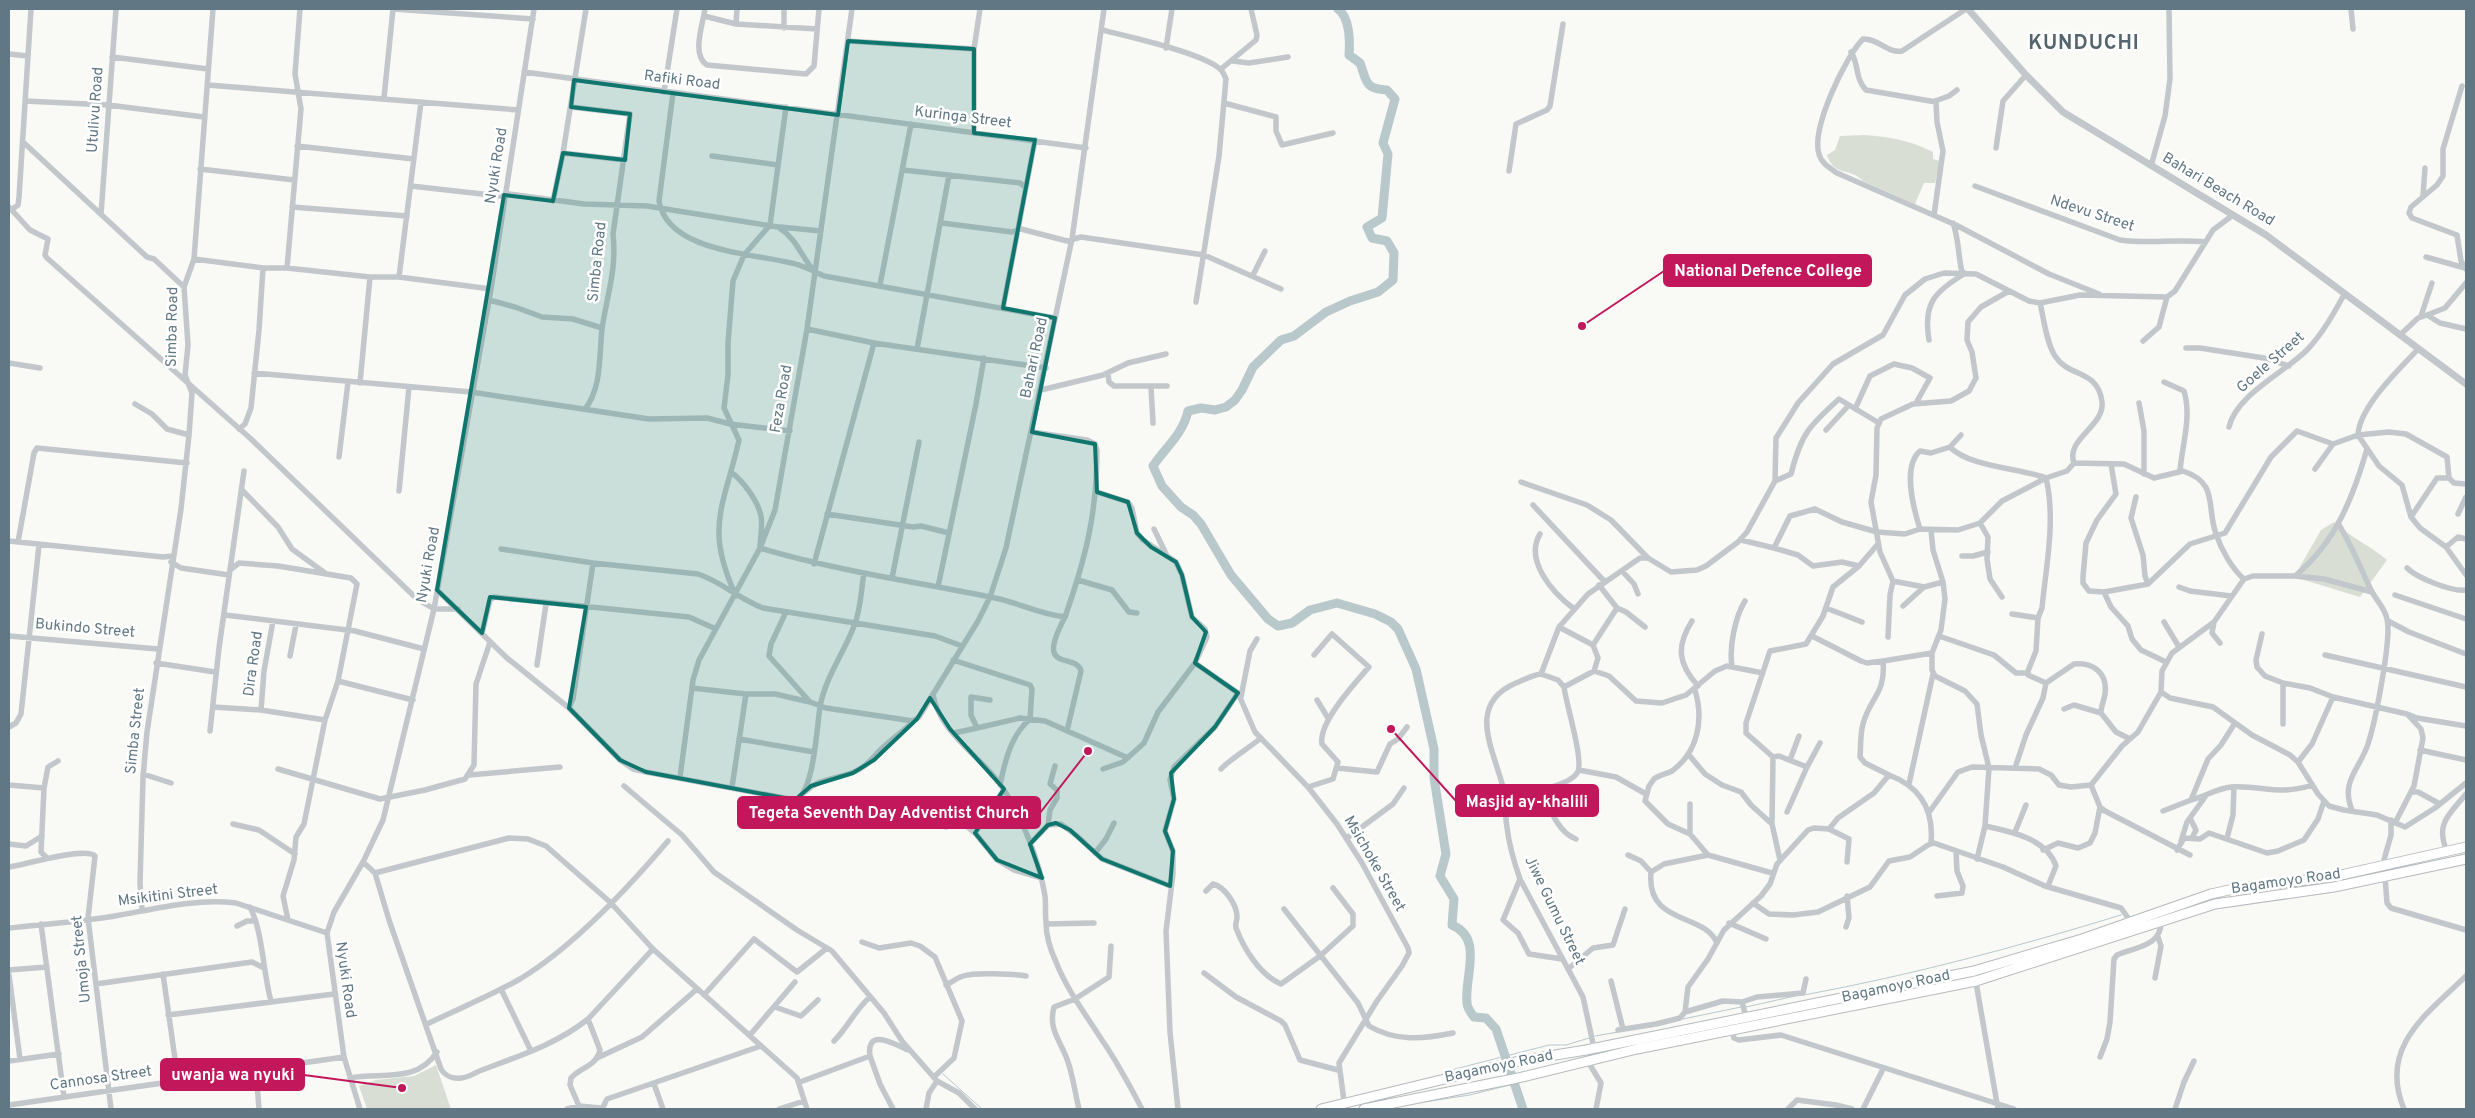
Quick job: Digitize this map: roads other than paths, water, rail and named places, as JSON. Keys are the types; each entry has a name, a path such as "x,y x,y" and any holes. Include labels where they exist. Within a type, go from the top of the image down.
{"highway":[{"name":"Bagamoyo Road","path":"1321,1109 1344,1106 1519,1061 1594,1048 1974,971 2082,939 2211,894 2238,888 2332,877 2466,847"},
{"name":"Bagamoyo Road","path":"1364,1109 1495,1083 1588,1060 1976,981 2215,904 2239,899 2334,887 2466,860"}],"street":[{"path":"31,9 18,204 10,209 30,230 48,239 45,255 47,258 239,429 417,599 434,609 458,609"},
{"name":"Utulivu Road","path":"101,214 116,9"},
{"name":"Simba Road","path":"172,559 186,463 192,393 185,375 188,345 184,287 194,259 214,9"},
{"path":"287,268 301,109 295,74 300,9"},
{"path":"384,98 393,9 533,19"},
{"path":"482,9 482,16"},
{"name":"Nyuki Road","path":"360,1109 344,1057 326,933 334,912 363,862 383,820 434,609 471,392 491,289 534,9"},
{"path":"553,201 571,107 586,9"},
{"path":"664,92 677,9"},
{"path":"705,9 699,51 701,59 707,65 806,74 814,66 819,9"},
{"path":"736,24 737,9"},
{"path":"784,9 784,28"},
{"name":"Feza Road","path":"680,777 692,688 700,660 716,628 736,596 760,548 775,510 807,330 852,9"},
{"path":"974,133 974,49 980,9"},
{"name":"Bahari Road","path":"804,794 811,786 853,772 874,760 881,748 919,717 990,597 1006,548 1046,368 1072,239 1104,9"},
{"path":"1166,48 1172,9"},
{"path":"1221,69 1256,40 1257,35 1251,9"},
{"path":"1967,9 1902,51 1893,51 1875,40 1867,39 1851,52 1828,103 1820,132 1818,154 1823,162 1837,173 1934,215 2049,274 2104,296"},
{"name":"Bahari Beach Road","path":"1967,9 2026,75 2063,112 2266,235 2466,384"},
{"path":"2151,166 2165,116 2170,79 2169,9"},
{"path":"2351,9 2353,29"},
{"path":"704,16 736,24 817,29"},
{"path":"1509,171 1516,124 1547,110 1550,106 1563,24"},
{"path":"1102,30 1186,54 1221,69 1226,78 1219,156 1196,302"},
{"path":"848,41 974,49"},
{"path":"1851,52 1857,62 1857,72 1862,86 1866,90 1936,101 1949,96 1957,90"},
{"path":"9,54 28,56"},
{"path":"112,56 208,69"},
{"path":"1233,61 1248,63 1288,57"},
{"name":"Rafiki Road","path":"524,72 664,92 786,106 838,115"},
{"path":"1996,148 2003,101 2026,75"},
{"path":"208,85 518,110"},
{"path":"2462,86 2444,149 2443,176 2437,185 2410,209 2411,217 2455,233 2461,261 2466,268"},
{"path":"674,93 659,201 669,224 682,234 700,242 744,255 799,266 824,276 1055,318"},
{"path":"25,101 108,105 204,117"},
{"path":"1934,215 1943,150 1936,101"},
{"path":"399,278 421,102"},
{"path":"1224,103 1276,117 1276,131 1282,145 1333,133"},
{"path":"736,596 726,574 717,534 718,516 732,473 739,440 724,408 728,376 728,343 733,281 744,255 770,225 786,106"},
{"name":"Simba Road","path":"571,107 630,114 625,160 613,234 615,249 611,290 602,328 596,387 591,402 585,410"},
{"name":"Kuringa Street","path":"838,115 1086,148"},
{"path":"880,285 911,124"},
{"path":"1003,308 1035,140"},
{"path":"23,142 184,287"},
{"path":"297,146 414,159"},
{"path":"563,153 625,160"},
{"path":"712,156 778,165"},
{"path":"2423,196 2425,168"},
{"path":"200,169 294,180"},
{"path":"903,170 1020,183 1025,187"},
{"path":"917,349 942,223 949,175"},
{"path":"411,186 604,206 618,205 661,209 821,232"},
{"name":"Ndevu Street","path":"1975,186 2120,240 2140,243 2163,240 2205,242"},
{"path":"292,207 407,216"},
{"path":"2143,341 2159,326 2167,297 2175,291 2213,230 2233,215"},
{"path":"942,223 1012,232 1021,229 1067,241 1081,237 1204,255 1281,289"},
{"path":"1952,224 1958,241 1960,265 1962,272 1965,274"},
{"path":"778,227 788,233 815,272"},
{"path":"2458,240 2466,236"},
{"path":"1252,275 1265,251"},
{"path":"2426,256 2466,268"},
{"path":"194,259 263,268 287,268 370,277 399,278 491,289"},
{"path":"239,429 244,424 251,408 263,268"},
{"path":"1520,482 1587,505 1611,520 1648,558 1665,570 1672,572 1697,570 1706,566 1741,540 1775,481 1776,438 1798,403 1826,370 1883,336 1906,295 1918,284 1936,275 1965,274 1984,277 2040,304 2080,295 2167,297"},
{"path":"1929,340 1926,322 1934,298 1947,284 1965,274"},
{"path":"360,383 370,277"},
{"path":"2424,315 2432,282"},
{"path":"2400,335 2424,315 2445,308 2466,283"},
{"path":"1888,637 1890,595 1893,581 1878,544 1871,502 1876,475 1875,436 1879,422 1881,419 1916,403 1951,401 1970,391 1976,378 1972,352 1967,340 1967,326 1981,307 2009,290"},
{"name":"Goele Street","path":"2229,426 2239,408 2251,395 2289,366 2320,335 2345,292"},
{"path":"489,300 542,317 573,319 602,328"},
{"path":"2040,304 2054,354 2064,365 2094,381 2102,403 2100,416 2076,446 2072,457 2074,463"},
{"path":"2424,315 2440,323 2466,329"},
{"path":"807,330 874,343 1046,368"},
{"path":"814,564 874,343"},
{"path":"2186,348 2200,348 2264,358 2289,366"},
{"path":"2418,349 2369,406 2360,423 2358,436 2379,466 2402,485 2412,517 2420,528 2446,547 2466,575"},
{"path":"1041,390 1108,373 1128,364 1166,354"},
{"path":"938,587 984,358"},
{"path":"9,363 40,368"},
{"path":"1855,409 1870,376 1894,364 1912,368 1930,378 1916,403"},
{"path":"254,373 471,392 649,419 707,418 730,424 790,431"},
{"path":"1108,373 1109,382 1114,386 1167,386"},
{"path":"339,457 348,382"},
{"path":"2164,382 2184,391 2186,401 2186,426 2180,471"},
{"path":"399,491 409,387"},
{"path":"1151,387 1153,423"},
{"path":"1775,481 1791,474 1797,447 1813,422 1839,399 1879,422"},
{"path":"2138,403 2144,431 2144,474"},
{"path":"135,404 152,414 167,430 189,435"},
{"path":"1826,430 1849,405"},
{"path":"2111,464 2116,494 2088,538 2083,577 2087,590 2104,592 2148,584 2190,544 2216,534 2225,533 2271,456 2293,434 2301,431 2333,444"},
{"path":"1032,432 1088,440 1094,444 1097,450 1097,492 1088,544 1065,617 1053,640 1053,651 1060,659 1076,664 1081,671 1067,731"},
{"path":"2315,469 2333,444 2358,436 2389,432 2406,434 2446,456 2449,478 2454,483 2466,484"},
{"path":"1920,529 1913,507 1911,474 1914,456 1920,451 1931,453 1950,447 1961,435"},
{"path":"892,578 919,442"},
{"path":"1950,447 1964,456 2021,469 2046,478"},
{"path":"18,542 34,453 37,448 186,463"},
{"path":"2295,576 2314,559 2339,525 2352,497 2367,449"},
{"path":"2074,463 2124,464 2144,474 2158,478 2180,471 2186,472 2198,479 2208,490 2216,534 2237,574 2244,580"},
{"path":"1774,548 1790,516 1811,510 1819,510 1842,522 1877,532 1905,534 1920,529 1958,530 1980,523 2002,501 2046,478 2067,471 2074,463"},
{"path":"210,731 215,672 225,615 244,470"},
{"path":"732,473 738,478 753,499 761,516 760,548 814,564 990,597 1035,612 1065,617"},
{"path":"2027,674 2036,651 2038,618 2042,608 2048,561 2049,498 2046,478"},
{"path":"2412,517 2437,478 2449,478"},
{"path":"242,490 278,527 292,549 328,575"},
{"path":"1097,492 1128,502 1132,508 1137,533 1151,548 1176,562 1182,575 1192,617 1206,632 1206,642 1195,663 1158,712 1144,743 1128,758 1103,769"},
{"path":"2136,497 2131,518 2143,555 2145,576 2148,584"},
{"path":"2458,514 2466,497"},
{"path":"1533,505 1601,583 1617,608 1626,612 1645,627"},
{"path":"827,514 902,526 921,526 949,533"},
{"path":"1980,523 1988,537 1990,580 2002,597"},
{"path":"2339,525 2354,550 2372,592 2382,604 2388,621 2384,668 2368,745 2355,768 2347,792 2347,801 2352,810"},
{"path":"1154,529 1166,556"},
{"path":"1909,784 1933,674 1932,653 1939,636 1945,599 1943,582 1933,550 1931,530"},
{"path":"1540,534 1534,550 1544,575 1553,590 1574,609"},
{"path":"2446,547 2458,536 2466,539"},
{"path":"9,540 39,545 163,557 172,559 180,568 229,573"},
{"path":"1741,540 1798,555 1813,566 1842,562 1859,566"},
{"path":"1806,767 1790,760 1773,757 1746,733 1745,728 1770,651 1803,646 1812,636 1826,608 1833,587 1859,566 1878,544"},
{"path":"9,727 16,723 21,714 30,637 30,615 39,545"},
{"path":"501,549 593,563 698,574 713,579 736,596 762,608 935,636 962,646"},
{"path":"1962,556 1973,556 1988,552"},
{"path":"1504,796 1542,791 1574,776 1579,770 1580,755 1564,687 1558,680 1541,674 1559,627 1574,609 1601,583 1640,558 1648,558"},
{"name":"Simba Street","path":"142,910 140,883 143,774 156,663 172,559"},
{"path":"229,573 239,563 278,566 351,578 357,584 338,681 325,720 304,824 296,837 295,854 283,896 288,920"},
{"path":"569,708 573,699 593,563"},
{"path":"2407,568 2413,574 2428,580 2451,588 2466,590"},
{"path":"1622,571 1634,584 1638,594"},
{"path":"437,590 490,642 569,708 626,765 646,772 792,800 799,799 804,794 814,752 820,706 830,676 856,623 864,573"},
{"path":"1930,812 1958,772 1972,767 2039,769 2063,786 2091,785 2138,732 2161,692 2162,671 2166,662 2179,647 2214,622 2244,580 2253,576 2295,576 2324,579 2372,592"},
{"path":"1078,580 1112,590 1128,612 1137,613"},
{"path":"1893,581 1924,587 1943,582"},
{"path":"1903,606 1924,587"},
{"path":"2179,587 2190,591 2231,596"},
{"path":"2104,592 2111,607 2128,626 2132,639 2141,650 2166,662"},
{"path":"2395,595 2466,619"},
{"path":"482,633 492,597 546,604 689,617 716,628"},
{"path":"1732,666 1731,656 1740,610 1746,602"},
{"path":"537,665 546,604"},
{"path":"1593,646 1617,608"},
{"path":"1826,608 1862,622"},
{"path":"786,612 771,644 770,656 810,702"},
{"path":"2012,614 2038,618"},
{"path":"225,615 347,631 424,649"},
{"name":"Dira Road","path":"261,710 264,671 273,621"},
{"path":"1692,621 1682,637 1681,646 1686,672 1697,688 1699,721 1689,755 1672,770 1654,778 1646,794 1645,801 1662,819 1690,834 1708,856"},
{"path":"2388,621 2426,640 2466,654"},
{"path":"2164,622 2179,647"},
{"path":"2214,622 2212,633 2220,643"},
{"path":"290,656 296,625"},
{"path":"1559,627 1593,646 1598,658 1594,672"},
{"path":"1308,787 1333,779 1338,764 1336,758 1325,747 1321,739 1328,718 1369,667 1332,634 1314,655"},
{"path":"2262,634 2256,655 2257,667 2265,676 2282,683 2304,686 2333,697 2417,718 2466,726"},
{"name":"Bukindo Street","path":"9,636 158,649"},
{"path":"1812,636 1867,663 1932,653"},
{"path":"1939,636 1987,652 2016,673 2027,674 2046,683"},
{"path":"1178,1109 1170,1032 1166,931 1170,886 1173,874 1173,851 1165,831 1174,800 1170,780 1171,773 1215,727 1240,695 1250,651 1258,639"},
{"path":"469,775 474,765 476,684 490,642"},
{"path":"2325,655 2466,687"},
{"path":"953,660 1031,686 1030,718 1021,727 1006,758 1002,788 975,833"},
{"path":"1883,661 1881,689 1863,724 1860,757 1865,763 1909,784 1920,795 1930,812 1931,843"},
{"path":"156,663 215,672"},
{"path":"1195,663 1240,695"},
{"path":"2015,768 2026,734 2043,698 2046,683 2074,664 2096,668 2102,674 2106,688 2101,713"},
{"path":"1564,687 1594,672 1609,676 1631,698 1642,703 1662,703 1697,688 1715,671 1732,666 1764,673"},
{"name":"Jiwe Gumu Street","path":"1541,674 1503,689 1492,698 1487,713 1489,743 1504,796 1506,826 1520,878 1583,997 1594,1048"},
{"path":"1933,674 1965,691 1977,704 1981,735 1989,768 1985,826 1977,859"},
{"path":"338,681 413,700"},
{"path":"2282,683 2283,724"},
{"path":"692,688 746,694 775,694 820,706 913,720"},
{"path":"2161,692 2170,698 2212,707 2234,723 2290,755 2298,762 2324,801 2337,809 2377,814 2401,827 2409,826 2466,783"},
{"path":"732,787 746,694"},
{"path":"933,694 935,706 954,733 1002,788 1026,832 1042,878 1049,945 1056,964 1075,998 1118,1065 1142,1109"},
{"name":"Msichoke Street","path":"1240,695 1252,727 1308,787 1347,838 1407,945 1409,953 1342,1059 1338,1070"},
{"path":"977,728 971,714 969,699 971,697 990,700"},
{"path":"2298,762 2312,744 2333,697"},
{"path":"1317,700 1328,718"},
{"path":"2064,709 2074,705 2101,713 2116,732 2130,739"},
{"path":"213,708 261,710 325,720"},
{"path":"2382,866 2392,835 2393,822 2417,778 2423,733 2407,714"},
{"path":"954,733 994,723 1030,718 1045,721 1128,758"},
{"path":"2191,800 2208,759 2222,745 2234,723"},
{"path":"1337,768 1377,772 1390,744 1398,739 1407,727"},
{"path":"1790,760 1799,736"},
{"path":"1221,769 1261,738"},
{"path":"739,739 814,752"},
{"path":"1787,812 1806,767 1820,744"},
{"path":"2420,750 2466,760"},
{"path":"1689,755 1705,774 1722,785 1741,792 1750,805 1772,824"},
{"path":"1773,757 1772,824 1780,860"},
{"path":"47,858 41,852 44,788 48,767 58,761"},
{"path":"1030,844 1048,825 1050,810 1059,793 1050,784 1055,766"},
{"path":"278,769 380,799 460,781 469,775 560,767"},
{"path":"1579,770 1616,777 1646,794"},
{"path":"143,774 171,783"},
{"path":"1829,829 1838,818 1874,793 1889,775"},
{"path":"9,785 44,788"},
{"path":"2043,850 2058,843 2078,848 2090,843 2095,833 2100,807 2091,785"},
{"path":"2163,811 2226,788 2287,791 2312,785"},
{"path":"624,786 682,835 714,872 797,930 832,951 870,997 910,1051 935,1079 959,1093 975,1109"},
{"path":"2227,838 2233,815 2234,787"},
{"path":"1347,838 1393,804 1404,788"},
{"path":"1542,791 1561,828 1570,837 1576,839"},
{"path":"2411,792 2418,792 2440,804"},
{"path":"2447,852 2441,834 2443,825 2466,794"},
{"path":"2177,850 2190,818 2205,797"},
{"path":"2181,841 2184,838 2200,839 2209,833 2267,853 2278,851 2304,840 2318,819 2324,801"},
{"path":"1690,804 1690,834"},
{"path":"2015,832 2026,805"},
{"path":"2100,807 2124,822 2190,855"},
{"path":"920,810 926,820 946,827 959,820 975,833 997,860 1014,870 1042,878"},
{"path":"2190,818 2196,828 2192,838"},
{"path":"1094,853 1106,839 1114,823"},
{"path":"233,824 259,830 295,854"},
{"path":"1048,825 1060,824 1110,864 1170,886"},
{"path":"1985,826 2015,832 2043,850 2056,866 2048,886"},
{"path":"1611,981 1620,1030 1680,1018 1685,1012 1688,986 1702,969 1729,922 1767,889 1772,873 1780,860 1808,830 1814,828 1829,829 1849,838 1847,862"},
{"path":"9,844 26,846 42,836"},
{"path":"375,873 509,838 528,839 546,846 610,902 653,949 800,1082 807,1109"},
{"path":"427,1024 500,990 527,974 570,943 649,864 668,840"},
{"path":"1931,843 2003,867 2048,886 2121,908 2131,922"},
{"path":"1753,903 1769,914 1793,916 1818,912 1847,896 1870,887 1889,861 1910,857 1931,843"},
{"path":"1936,896 1962,892 1963,886 1957,871 1956,851"},
{"name":"Umoja Street","path":"47,858 89,852 94,854 96,860 88,918 111,1109"},
{"path":"1628,855 1641,861 1651,872 1652,887 1656,898 1664,907 1678,918 1708,930 1717,943"},
{"path":"1651,872 1664,864 1708,856 1772,873"},
{"path":"9,867 47,858"},
{"path":"363,862 375,873 389,920 444,1074 463,1078 559,1038 588,1019 653,949"},
{"path":"2386,877 2387,903 2391,908 2466,930"},
{"path":"1520,878 1504,912 1503,920 1518,933 1529,954 1562,959"},
{"path":"1206,891 1213,884 1226,891 1237,916 1237,930 1250,956 1274,981 1281,984 1320,956 1353,926 1353,914 1333,888"},
{"path":"1846,927 1850,918 1847,896"},
{"name":"Msikitini Street","path":"9,928 114,916 200,902 224,901 250,907 326,933"},
{"path":"250,907 256,920 271,1002"},
{"path":"1284,909 1358,1004 1366,1021 1373,1028 1410,1039 1453,1033"},
{"path":"1568,969 1593,948 1613,945 1625,910"},
{"path":"237,926 247,921 256,920"},
{"path":"2100,1057 2108,1039 2114,959 2117,954 2149,943 2158,937 2161,932 2161,921"},
{"path":"1729,922 1766,939"},
{"path":"1046,924 1094,923"},
{"path":"41,924 64,1098"},
{"path":"2155,978 2161,946 2158,937"},
{"path":"704,995 754,939 797,972 827,948"},
{"path":"862,942 879,948 911,943 920,946 935,957 962,1021 954,1058 935,1079 929,1093 926,1109"},
{"path":"1080,1109 1068,1060 1051,1024 1054,1007 1075,998 1109,977 1111,946"},
{"path":"96,984 252,962 264,968"},
{"path":"9,970 47,967"},
{"path":"1974,971 1998,1107"},
{"path":"1204,973 1243,1001 1281,1021 1285,1025 1300,1060 1338,1070 1344,1106"},
{"path":"163,974 178,1080"},
{"path":"946,985 964,976 974,974 1026,976"},
{"path":"9,975 20,1059"},
{"path":"2404,1109 2396,1077 2398,1059 2405,1041 2415,1024 2466,976"},
{"path":"1685,1012 1723,1001 1742,1002 1757,997 1803,993 1806,979"},
{"path":"750,1035 795,982"},
{"path":"597,1058 642,1036 698,989"},
{"path":"500,990 531,1051"},
{"path":"168,1015 334,994"},
{"path":"834,1041 848,1026 856,1010 870,997"},
{"path":"775,1006 801,1016 818,1000"},
{"path":"1742,1002 1746,1017"},
{"path":"579,1106 570,1085 571,1078 589,1067 597,1058 600,1050 588,1019"},
{"path":"1732,1030 1738,1040 1782,1035 1998,1107 2014,1109"},
{"path":"893,1109 880,1084 870,1056 871,1045 876,1040 882,1038 910,1051"},
{"path":"566,1109 579,1106 602,1109 607,1099 761,1046"},
{"path":"350,1078 367,1075 382,1077 406,1074 425,1066 436,1052"},
{"path":"9,1060 59,1054"},
{"path":"800,1082 870,1056"},
{"name":"Cannosa Street","path":"9,1105 344,1057"},
{"path":"1588,1060 1601,1084 1596,1109"},
{"path":"2175,1109 2184,1082 2194,1061"},
{"path":"1864,1109 1883,1068"},
{"path":"256,1070 259,1109"},
{"path":"654,1084 663,1109"},
{"path":"779,1109 804,1100"},
{"path":"1788,1109 1797,1100 1852,1109"}],"waterway":[{"path":"1338,9 1347,24 1349,55 1360,63 1370,86 1387,90 1395,99 1383,143 1388,154 1382,218 1367,227 1372,238 1387,241 1394,253 1393,280 1378,292 1350,301 1326,312 1294,336 1281,340 1253,367 1242,390 1235,400 1226,407 1215,410 1201,408 1188,411 1178,434 1153,466 1162,486 1181,507 1193,515 1201,524 1231,575 1268,619 1278,626 1292,623 1310,610 1337,603 1375,614 1391,622 1398,629 1416,669 1434,749 1434,778 1446,854 1440,876 1454,899 1452,925 1462,931 1470,949 1467,1005 1474,1017 1486,1018 1496,1029 1523,1109"},
{"path":"1804,995 1964,960 2121,915"},
{"path":"1746,1007 1795,996"},
{"path":"1683,1019 1741,1007"},
{"path":"1595,1036 1618,1032"},
{"path":"1450,1073 1455,1069 1549,1045 1566,1045 1589,1038"},
{"path":"1629,1055 1650,1051"},
{"path":"943,1074 982,1109"},
{"path":"1417,1103 1470,1095 1533,1079"}],"place":[{"name":"National Defence College","path":"1582,326"},
{"name":"Masjid ay-khalili","path":"1391,729"},
{"name":"Tegeta Seventh Day Adventist Church","path":"1088,751"},
{"name":"uwanja wa nyuki","path":"402,1088"}],"district":[{"name":"KUNDUCHI","path":"2084,44"}]}
